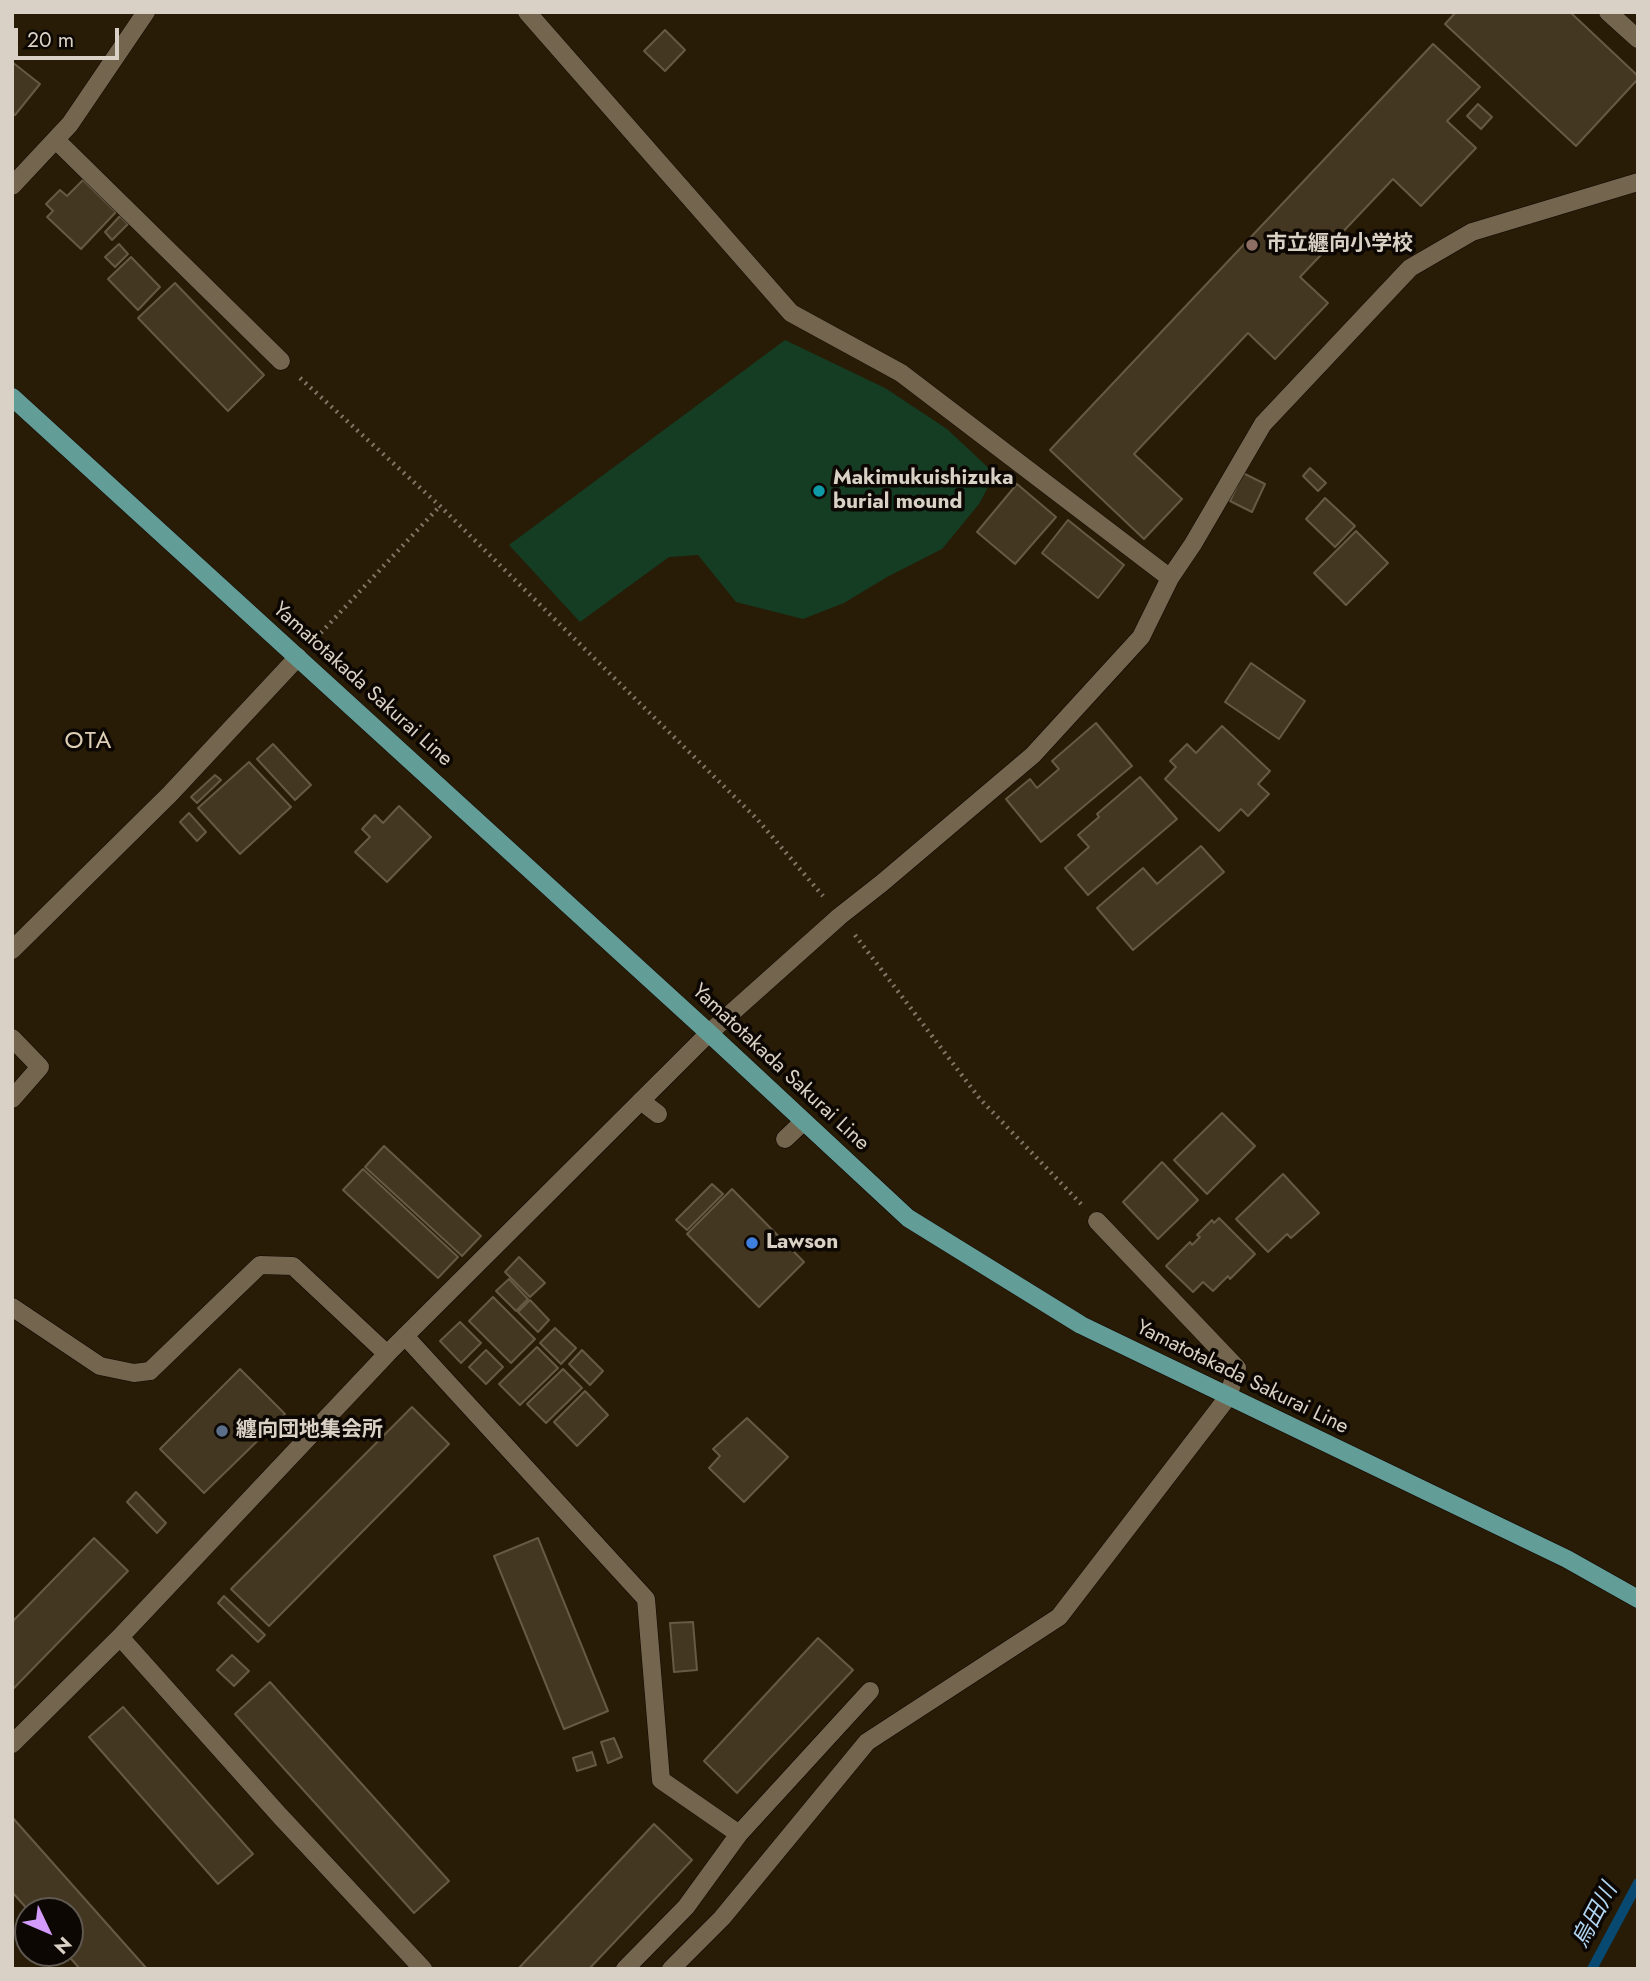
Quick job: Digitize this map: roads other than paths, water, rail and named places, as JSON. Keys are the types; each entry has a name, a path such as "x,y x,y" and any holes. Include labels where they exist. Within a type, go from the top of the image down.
{"main road":[{"name":"Yamatotakada Sakurai Line","path":"12,397 908,1217 1081,1325 1567,1559 1638,1599"}],"street":[{"path":"12,187 70,124 146,12"},
{"path":"527,12 791,313 901,373 1170,578"},
{"path":"1608,12 1638,38"},
{"path":"56,140 281,361"},
{"path":"12,1744 120,1637 387,1354 709,1033 840,916 883,883 1033,755 1141,636 1170,578 1193,544 1263,424 1410,268 1472,232 1638,182"},
{"path":"12,950 170,794 298,657"},
{"path":"12,1038 40,1066 12,1098"},
{"path":"641,1101 658,1114"},
{"path":"785,1139 803,1122"},
{"path":"671,1969 722,1918 867,1742 1059,1617 1228,1397 1237,1368 1097,1221"},
{"path":"12,1307 100,1366 134,1373 150,1371 260,1265 293,1266 387,1354"},
{"path":"405,1336 646,1599 661,1780 739,1834"},
{"path":"120,1637 280,1816 423,1969"},
{"path":"625,1969 687,1907 739,1834 870,1691"}],"waterway":[{"name":"烏田川","path":"1592,1969 1638,1883"}],"place":[{"name":"市立纒向小学校","path":"1252,245"},
{"name":"Makimukuishizuka burial mound","path":"819,491"},
{"name":"Lawson","path":"752,1243"},
{"name":"纏向団地集会所","path":"222,1431"}],"district":[{"name":"OTA","path":"89,742"}]}
